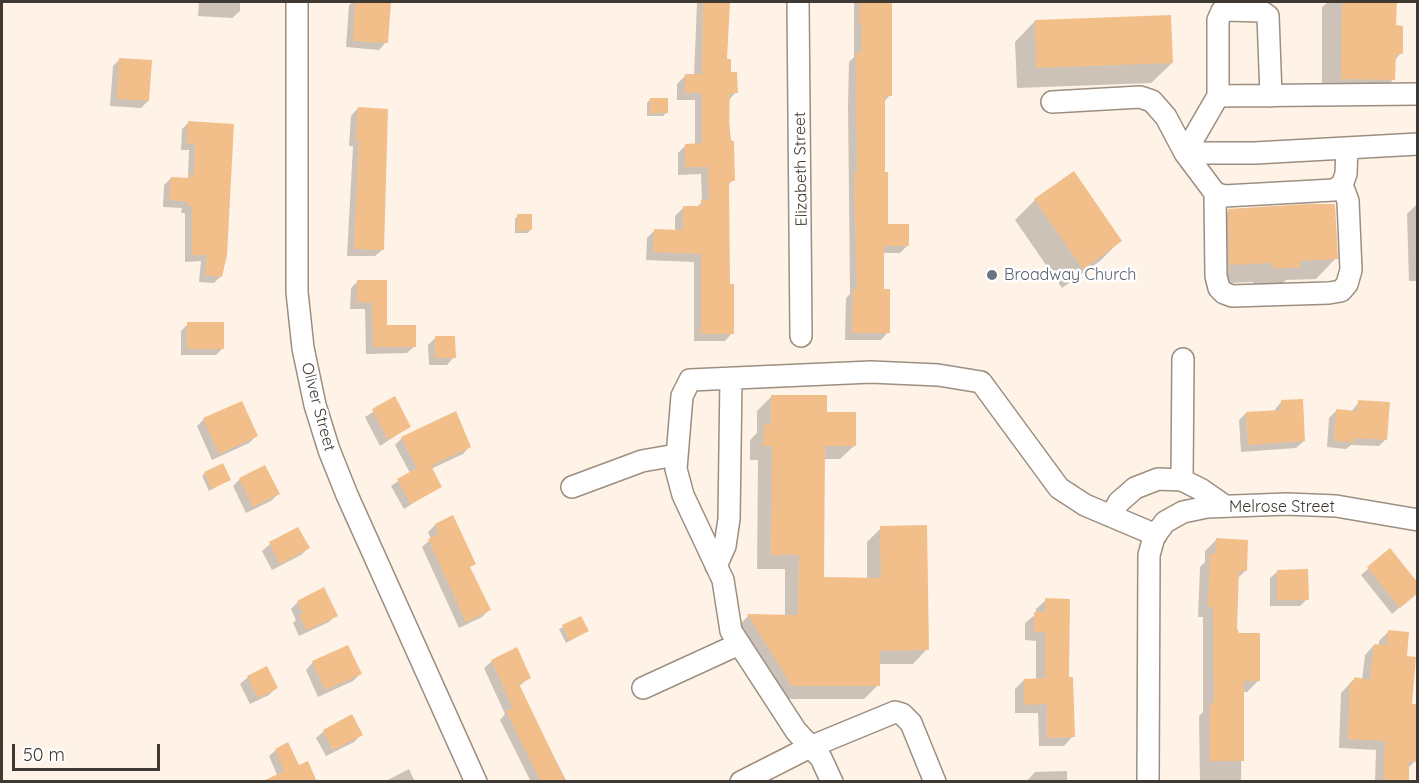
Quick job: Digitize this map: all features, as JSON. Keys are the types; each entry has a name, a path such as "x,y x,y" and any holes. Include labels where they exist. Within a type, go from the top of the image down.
{"street":[{"name":"Oliver Street","path":"297,2 297,292 303,348 315,405 329,450 347,495 476,782"},
{"name":"Elizabeth Street","path":"798,2 801,336"},
{"path":"1185,153 1218,96 1218,20 1222,11 1260,11 1268,16 1271,96"},
{"path":"1218,96 1418,94"},
{"path":"1052,102 1140,97 1152,101 1166,117 1185,153 1215,193 1224,196 1334,190 1342,185 1346,174 1347,148"},
{"path":"1185,153 1418,144"},
{"path":"1215,193 1216,276 1219,288 1224,293 1232,296 1329,293 1341,291 1347,284 1351,270 1348,201 1342,185"},
{"path":"1182,480 1183,359"},
{"path":"832,782 821,758 796,731 730,631 723,580 683,495 676,469 682,396 690,380 871,372 938,375 981,382 1059,488 1105,513 1156,534 1149,555 1148,782"},
{"path":"716,566 725,546 729,519 731,378"},
{"path":"572,486 642,461 676,455"},
{"path":"1105,513 1135,488 1158,479 1182,480 1226,506"},
{"name":"Melrose Street","path":"1156,534 1165,522 1183,512 1226,506 1287,504 1336,507 1418,520"},
{"path":"643,688 740,644"},
{"path":"741,782 810,747 889,715 902,714 911,723 935,782"}],"building":[{"path":"355,2 391,2 388,43 353,41"},
{"path":"703,2 730,2 727,59 731,59 731,72 737,72 738,93 730,93 729,125 731,140 734,141 735,181 729,181 730,284 734,284 734,334 701,334 701,254 653,252 654,229 683,230 683,206 701,206 701,200 709,200 708,167 685,167 685,144 702,143 702,93 685,93 685,74 702,74"},
{"path":"860,2 892,2 892,96 885,96 888,224 909,224 909,246 884,246 884,289 890,289 890,333 852,333 853,289 857,289 854,173 857,173 856,53 861,53"},
{"path":"1342,2 1397,2 1396,25 1403,26 1403,54 1396,54 1395,80 1341,79"},
{"path":"1171,15 1173,63 1036,68 1035,20"},
{"path":"119,58 152,60 149,101 117,99"},
{"path":"650,98 668,98 668,113 650,113"},
{"path":"358,107 388,109 384,250 354,249 359,140 356,139"},
{"path":"188,121 234,124 227,255 222,277 205,275 207,255 192,255 192,206 187,206 188,202 169,200 171,177 189,178 189,174 194,175 195,144 187,143"},
{"path":"1074,171 1122,241 1083,269 1034,199"},
{"path":"1335,204 1338,259 1300,261 1301,267 1273,269 1272,263 1229,265 1228,209"},
{"path":"517,214 532,214 532,230 517,231"},
{"path":"357,280 387,280 387,325 416,325 416,347 373,347 372,303 357,302"},
{"path":"187,322 224,322 224,349 187,349"},
{"path":"435,336 455,336 456,358 435,358"},
{"path":"771,395 827,395 827,412 856,412 856,446 825,446 824,577 881,578 880,526 927,525 929,650 880,651 880,686 792,686 747,614 798,615 799,555 771,555 772,446 763,446 764,424 771,425"},
{"path":"395,396 411,427 388,440 372,409"},
{"path":"1303,399 1305,441 1248,445 1246,412 1281,410 1281,400"},
{"path":"1358,400 1390,402 1387,440 1355,438 1355,442 1334,441 1336,409 1357,411"},
{"path":"242,401 258,436 219,454 203,418"},
{"path":"456,411 471,447 431,466 442,487 411,504 397,479 417,468 401,437"},
{"path":"223,463 231,480 212,489 204,472"},
{"path":"265,465 280,494 253,507 239,478"},
{"path":"453,515 476,564 470,567 491,610 466,622 428,539 439,534 435,524"},
{"path":"298,527 310,548 280,564 269,542"},
{"path":"1216,538 1248,540 1247,571 1239,571 1237,628 1239,633 1260,633 1260,681 1244,681 1244,761 1210,761 1210,703 1214,703 1213,607 1208,607 1210,554 1215,554"},
{"path":"1390,548 1418,583 1418,593 1400,608 1367,567"},
{"path":"1308,569 1309,600 1277,600 1277,570"},
{"path":"324,587 338,616 307,630 299,615 303,613 297,601"},
{"path":"1045,598 1070,599 1069,677 1073,677 1075,737 1047,738 1047,704 1024,705 1024,679 1045,678 1045,632 1034,632 1034,612 1045,612"},
{"path":"581,616 589,631 569,641 562,625"},
{"path":"1388,630 1409,632 1407,656 1416,657 1412,704 1418,704 1416,762 1409,761 1409,782 1383,782 1385,741 1348,739 1350,682 1353,682 1355,677 1370,680 1374,644 1387,645"},
{"path":"348,645 362,674 325,690 312,661"},
{"path":"517,647 531,678 519,684 566,782 541,782 506,711 513,708 491,660"},
{"path":"267,666 278,688 258,698 247,676"},
{"path":"352,714 363,735 333,750 323,730"},
{"path":"288,742 299,765 308,761 317,782 261,782 284,771 275,749"}],"place":[{"name":"Broadway Church","path":"992,275"}]}
